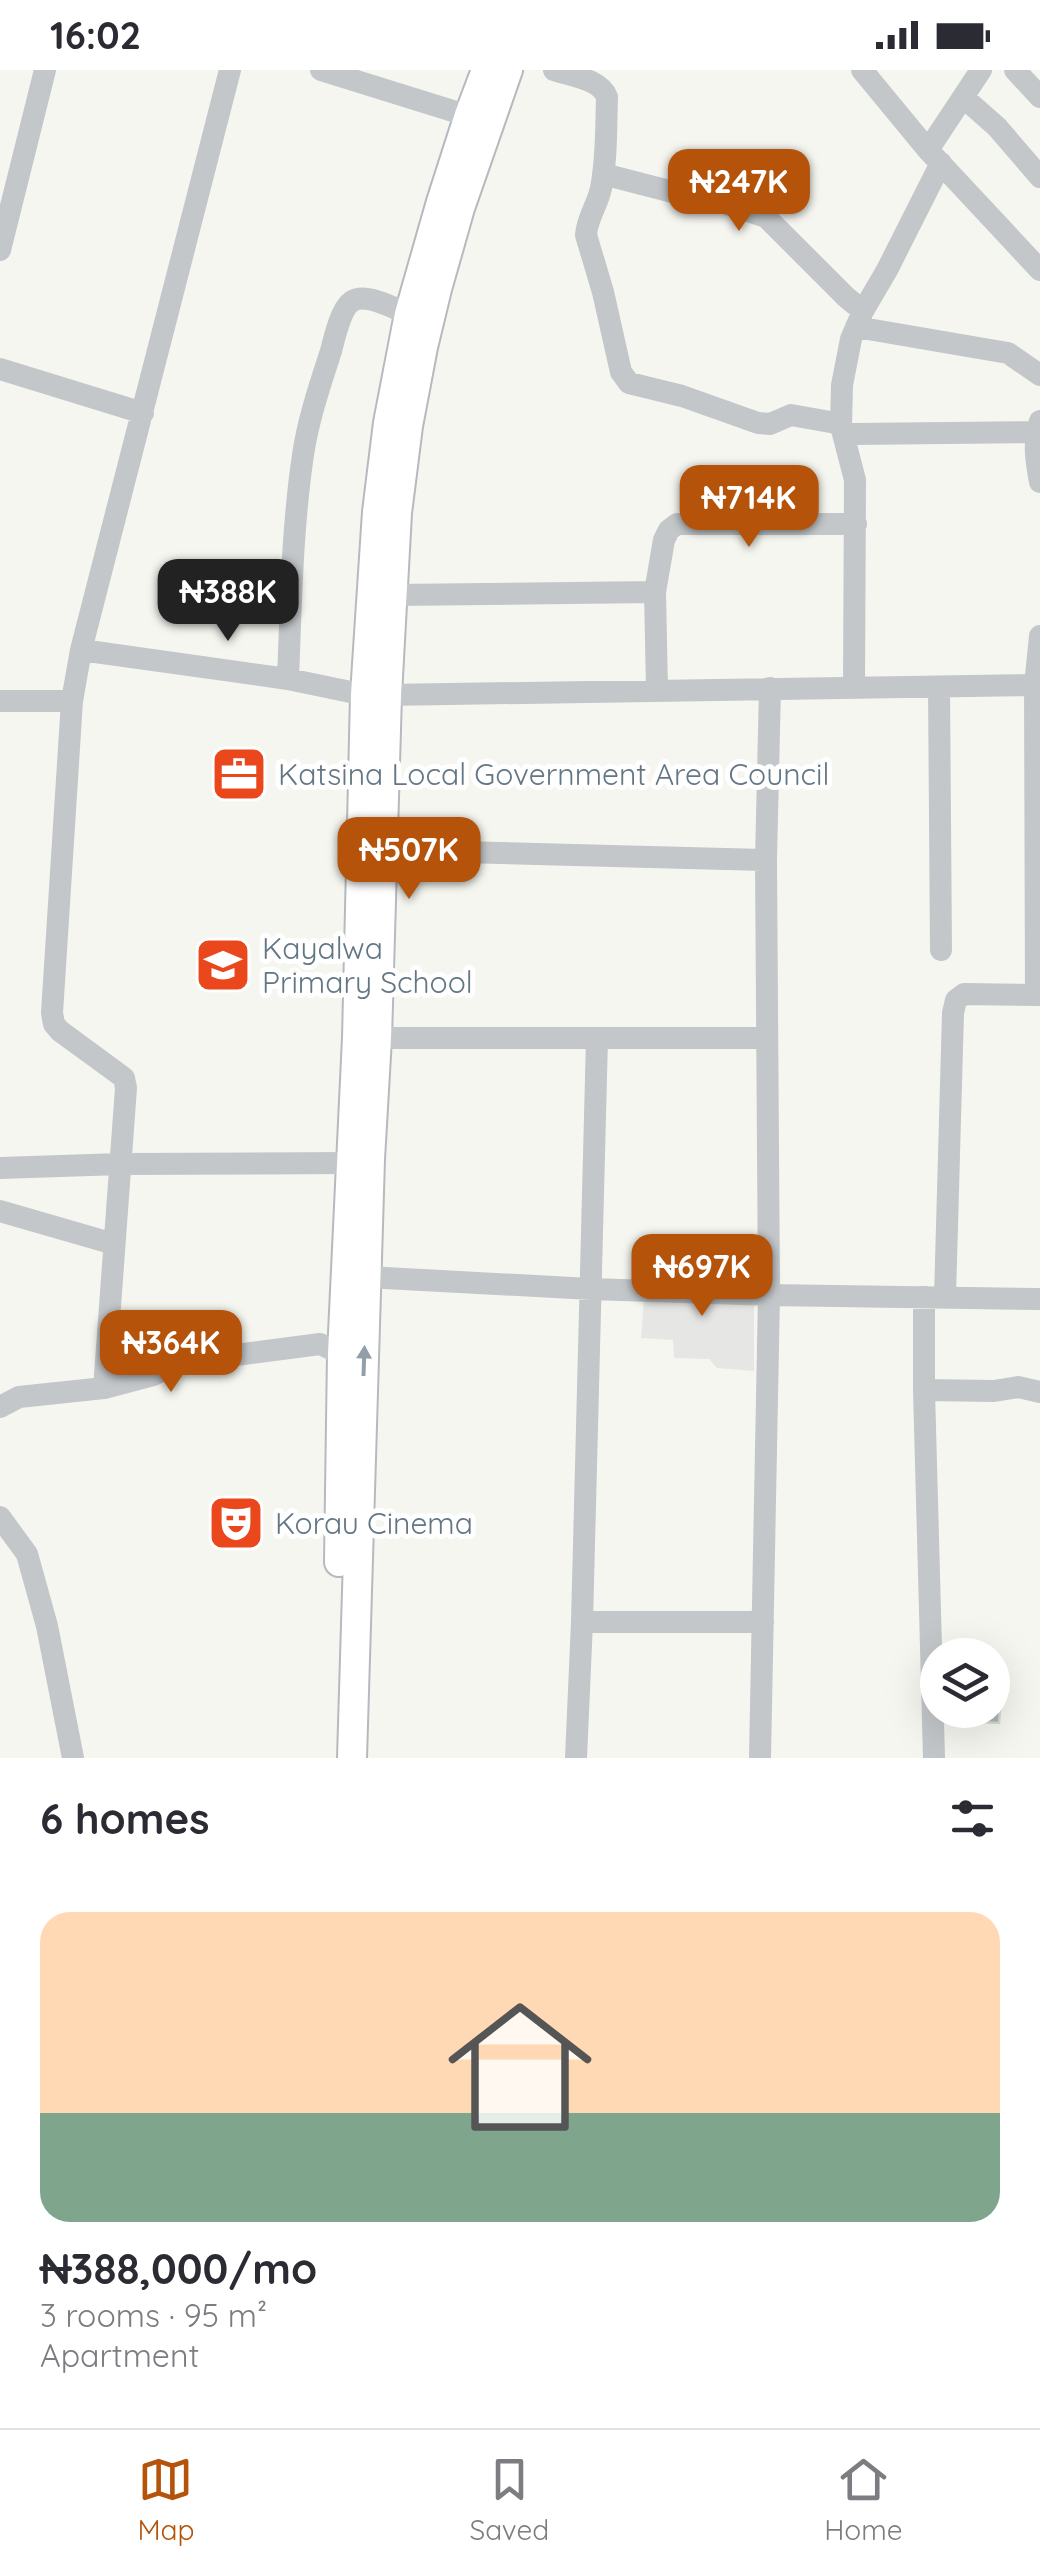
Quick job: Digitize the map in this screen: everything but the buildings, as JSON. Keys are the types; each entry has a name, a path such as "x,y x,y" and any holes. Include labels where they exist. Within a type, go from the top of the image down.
{"main road":[{"path":"352,1758 382,850 376,695 393,595 402,472 422,346 460,208 486,70"},
{"path":"336,1758 342,1354 376,695 382,469 409,314 479,118 508,70"}],"street":[{"path":"0,250 45,70"},
{"path":"104,1388 126,1088 124,1078 60,1031 52,1013 72,701 81,650 230,70"},
{"path":"322,70 479,118"},
{"path":"554,70 598,84 608,97 600,194 586,234 624,378 629,383 682,396 758,423 770,424 792,415 836,422 852,434 1038,426 1035,456 1040,482"},
{"path":"862,70 935,157 1040,270"},
{"path":"854,688 855,480 841,426 842,385 851,340 888,270 963,98 982,70"},
{"path":"1015,70 1040,97"},
{"path":"963,98 997,127 1040,177"},
{"path":"603,174 722,202 766,217 846,297 859,319 1008,353 1040,375"},
{"path":"288,679 296,508 315,398 347,305 362,297 409,314"},
{"path":"0,368 143,413"},
{"path":"657,690 655,592 669,530 678,524 856,524"},
{"path":"393,595 655,592"},
{"path":"934,1758 924,1390 934,1297 952,1013 956,1000 964,994 1038,995 1040,636"},
{"path":"81,650 376,695 1038,685"},
{"path":"760,1758 769,1295 766,860 770,688"},
{"path":"939,688 941,950"},
{"path":"0,700 72,701"},
{"path":"382,850 766,860"},
{"path":"377,1038 767,1038"},
{"path":"576,1758 597,1038"},
{"path":"0,1168 350,1163"},
{"path":"0,1211 114,1244"},
{"path":"366,1277 592,1290 1040,1298"},
{"path":"0,1407 20,1397 104,1388 153,1376 181,1362 320,1344 342,1354"},
{"path":"924,1390 1018,1388 1040,1392"},
{"path":"0,1517 27,1554 74,1758"},
{"path":"582,1622 762,1622"}],"shaded area":[{"path":"754,1297 754,1371 717,1368 709,1359 674,1358 673,1340 641,1338 644,1299"}],"place":[{"name":"Katsina Local Government Area Council","path":"239,774"},
{"name":"Kayalwa Primary School","path":"223,965"},
{"name":"Korau Cinema","path":"236,1523"}]}
